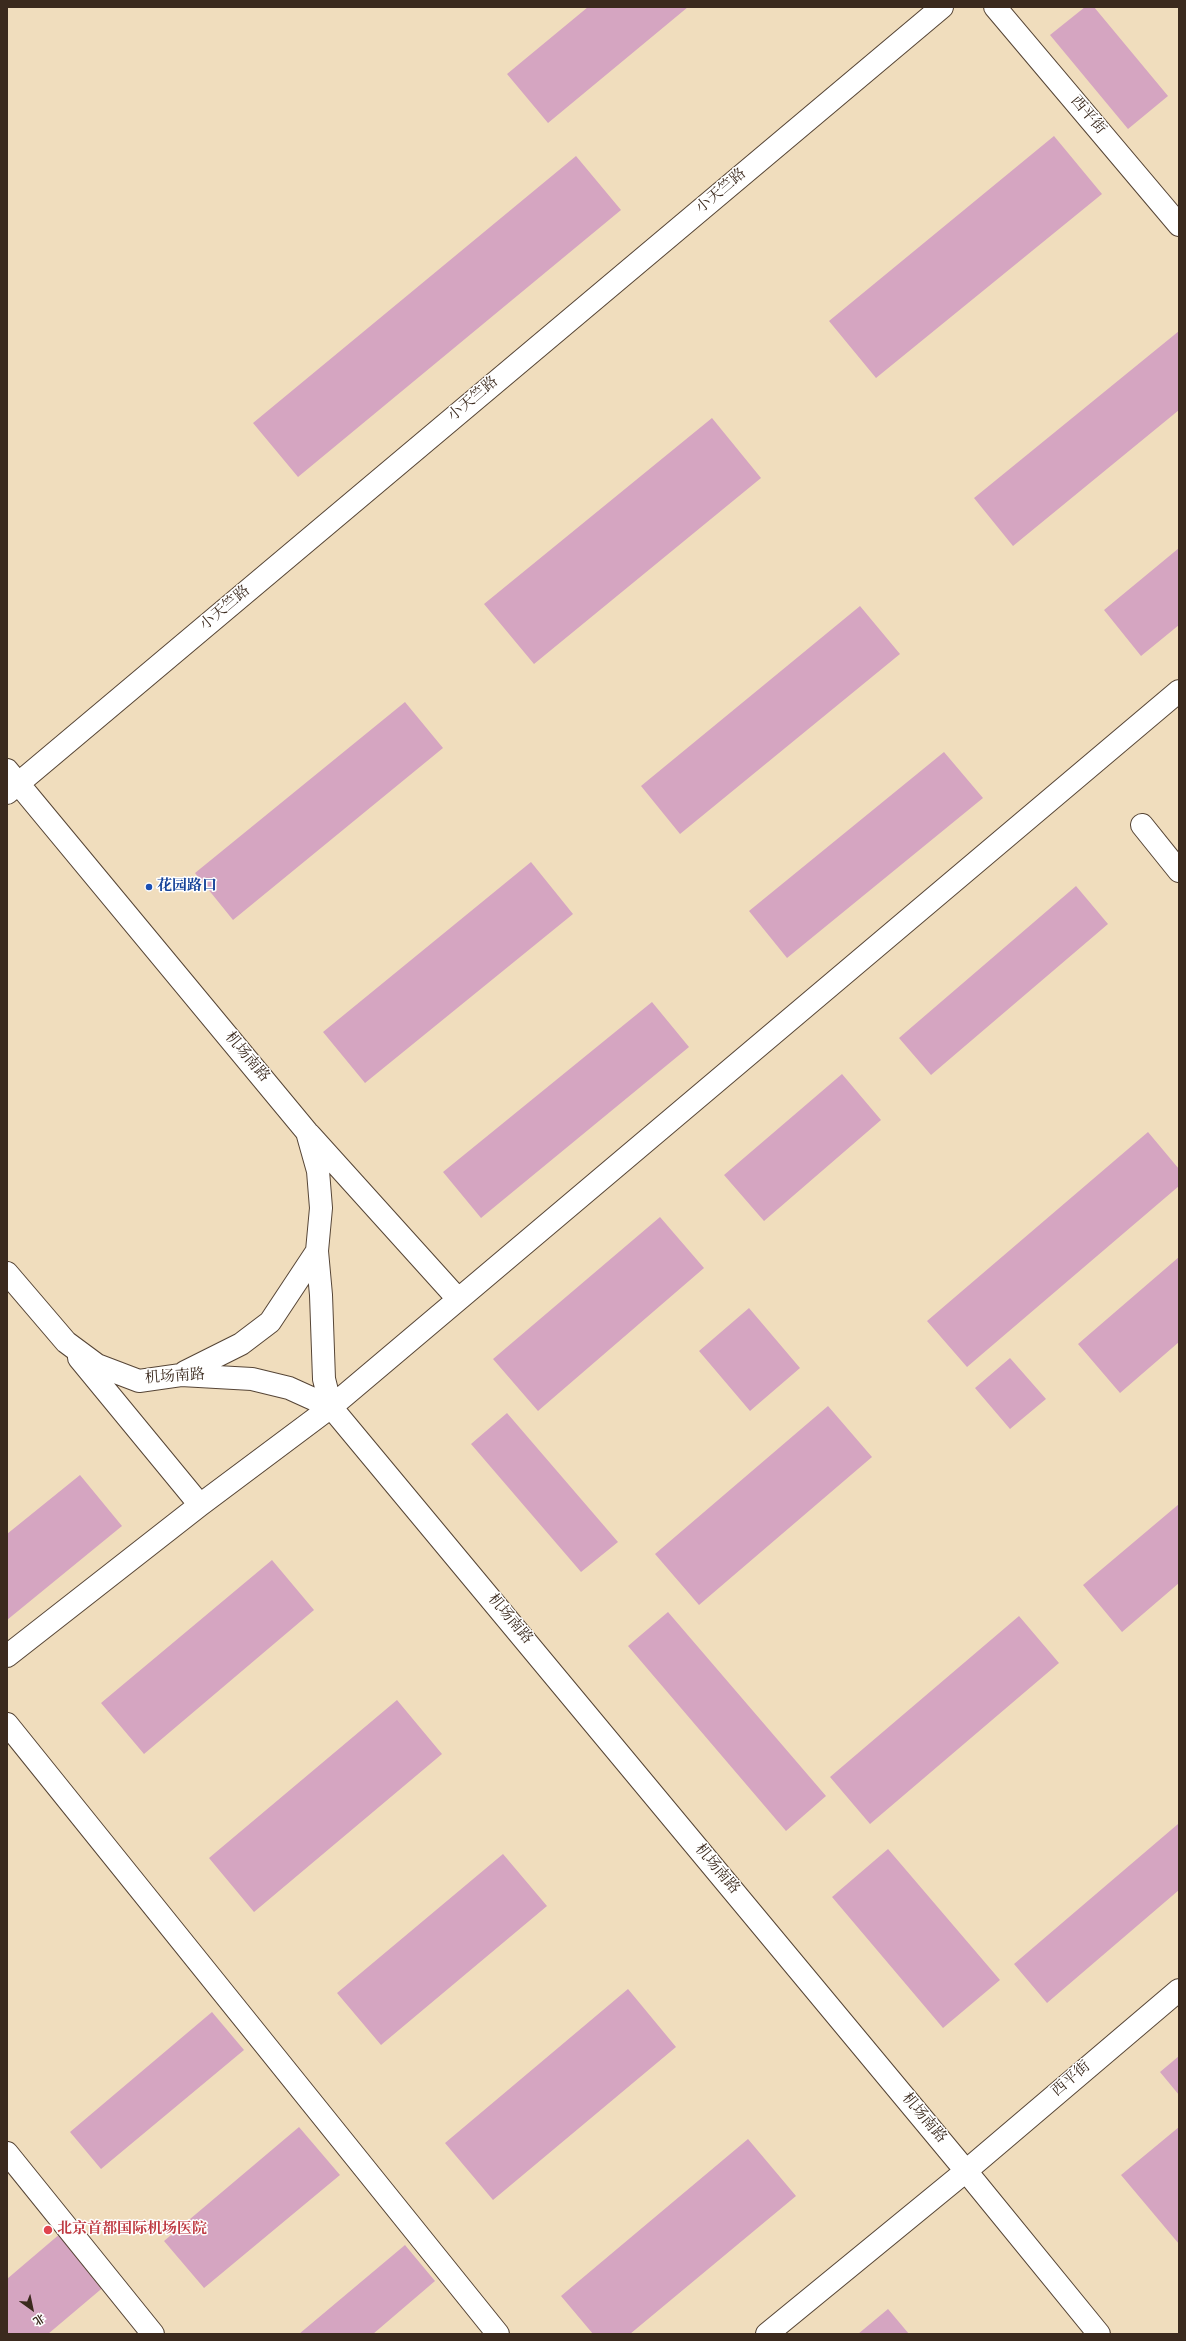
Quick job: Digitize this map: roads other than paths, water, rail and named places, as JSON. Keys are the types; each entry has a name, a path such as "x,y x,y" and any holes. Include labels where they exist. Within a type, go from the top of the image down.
{"street":[{"name":"小天竺路","path":"11,782 942,7"},
{"name":"西平街","path":"995,7 1179,225"},
{"path":"7,1656 200,1505 331,1406 1179,691"},
{"name":"机场南路","path":"11,782 307,1132 318,1171 321,1208 317,1250 321,1295 324,1379 331,1406 966,2171 1099,2334"},
{"path":"1142,825 1179,871"},
{"path":"307,1132 458,1299"},
{"path":"181,1374 241,1344 270,1322 317,1250"},
{"name":"机场南路","path":"7,1273 66,1342 97,1365 139,1381 181,1374 252,1379 289,1388 331,1406"},
{"path":"66,1342 200,1505"},
{"path":"7,1724 498,2334"},
{"name":"西平街","path":"767,2334 966,2171 1179,1990"},
{"path":"7,2153 154,2334"}],"place":[{"name":"花园路口","path":"149,887"},
{"name":"北京首都国际机场医院","path":"48,2230"}]}
